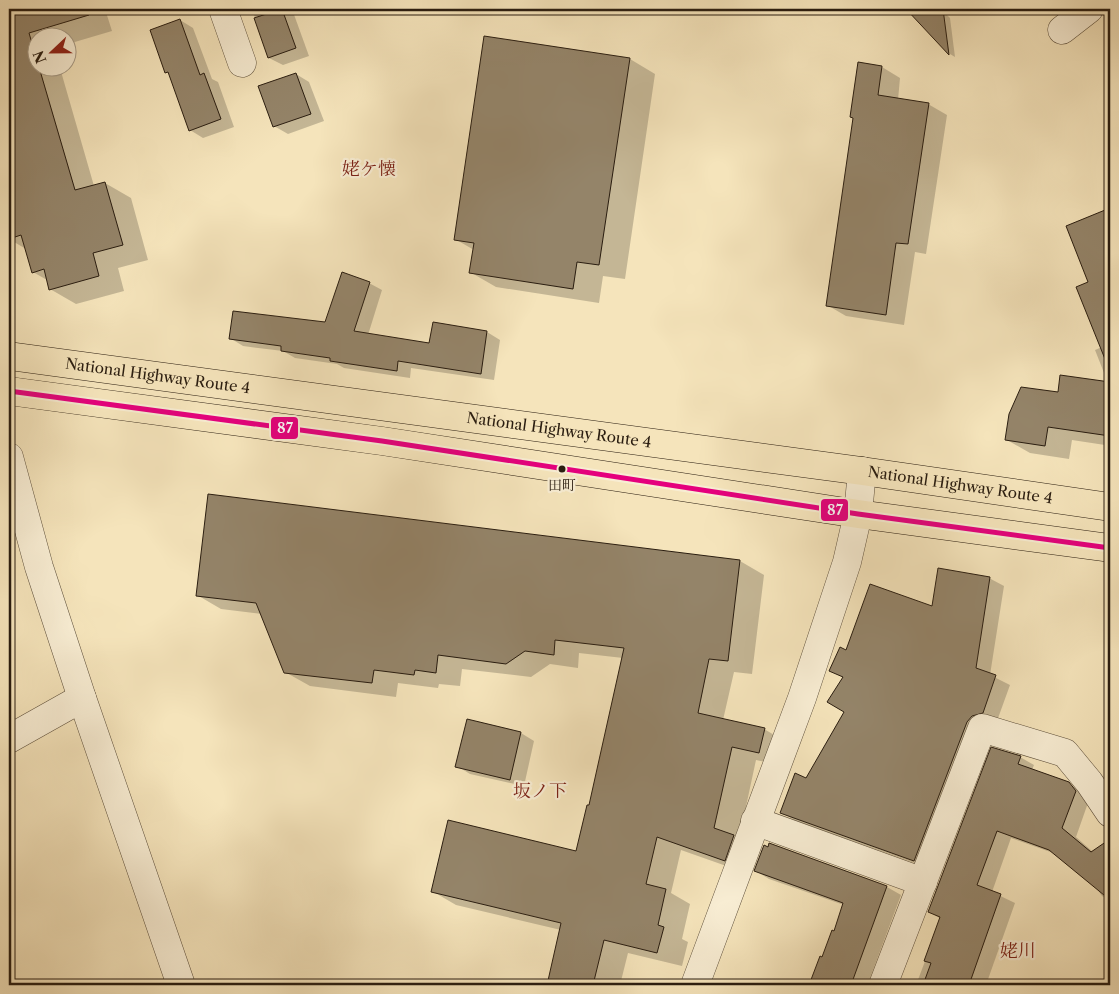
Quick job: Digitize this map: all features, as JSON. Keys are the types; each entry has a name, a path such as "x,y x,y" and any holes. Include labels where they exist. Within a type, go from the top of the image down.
{"highway":[{"name":"National Highway Route 4","path":"9,356 862,471 1110,507"},
{"path":"9,391 382,441 858,514 1110,548"}],"street":[{"path":"223,9 242,62"},
{"path":"1062,30 1089,9"},
{"path":"9,457 20,544 39,567 181,985"},
{"path":"695,985 802,698 847,562 858,514 862,471"},
{"path":"9,739 82,698"},
{"path":"883,985 982,728 1065,753 1089,782 1110,813"},
{"path":"755,822 923,882"}],"building":[{"path":"9,9 88,9 89,15 46,28 28,28 28,78 42,78 75,190 105,182 123,245 93,253 99,276 49,290 44,269 32,273 21,235 9,239"},
{"path":"282,9 296,48 268,58 254,18"},
{"path":"906,9 943,9 949,55"},
{"path":"180,19 200,75 204,73 221,119 189,131 168,72 165,73 150,30"},
{"path":"484,36 630,58 599,265 577,262 573,289 469,273 474,243 454,240"},
{"path":"858,62 882,66 878,95 929,103 908,244 896,243 886,315 826,306 853,118 850,117"},
{"path":"296,73 311,114 273,127 258,86"},
{"path":"1110,208 1109,369 1076,287 1088,282 1066,226"},
{"path":"342,272 370,282 354,331 429,343 433,322 487,331 481,374 398,361 397,371 330,361 330,358 281,351 281,346 229,339 233,311 325,322"},
{"path":"1060,375 1110,382 1110,436 1048,427 1045,446 1005,440 1009,414 1021,387 1058,392"},
{"path":"208,494 740,560 728,661 709,659 698,713 765,728 759,753 732,747 714,828 734,835 725,861 657,837 646,884 666,889 658,925 664,927 657,953 604,940 593,985 547,985 561,923 431,892 448,820 576,851 587,805 589,805 624,648 555,640 554,655 525,651 506,664 438,655 436,673 415,670 414,675 374,670 372,683 284,673 256,603 196,596"},
{"path":"938,568 990,577 976,668 996,675 983,713 972,716 967,722 914,861 780,813 795,773 806,778 844,712 827,702 843,677 829,671 840,647 846,650 870,584 932,606"},
{"path":"467,719 521,732 510,780 455,767"},
{"path":"991,747 1021,756 1018,764 1069,782 1076,791 1062,828 1091,852 1110,839 1110,900 1049,850 997,831 977,885 1001,894 969,985 923,985 931,963 924,961 940,917 928,912"},
{"path":"769,843 887,886 851,985 809,985 832,930 834,931 843,903 754,871 764,845 768,847"}],"transit line":[{"name":"87","path":"9,391 382,441 858,514 1110,548"}],"place":[{"name":"田町","path":"562,469"}],"district":[{"name":"姥ケ懐","path":"369,169"},
{"name":"坂ノ下","path":"540,791"},
{"name":"姥川","path":"1018,951"}]}
